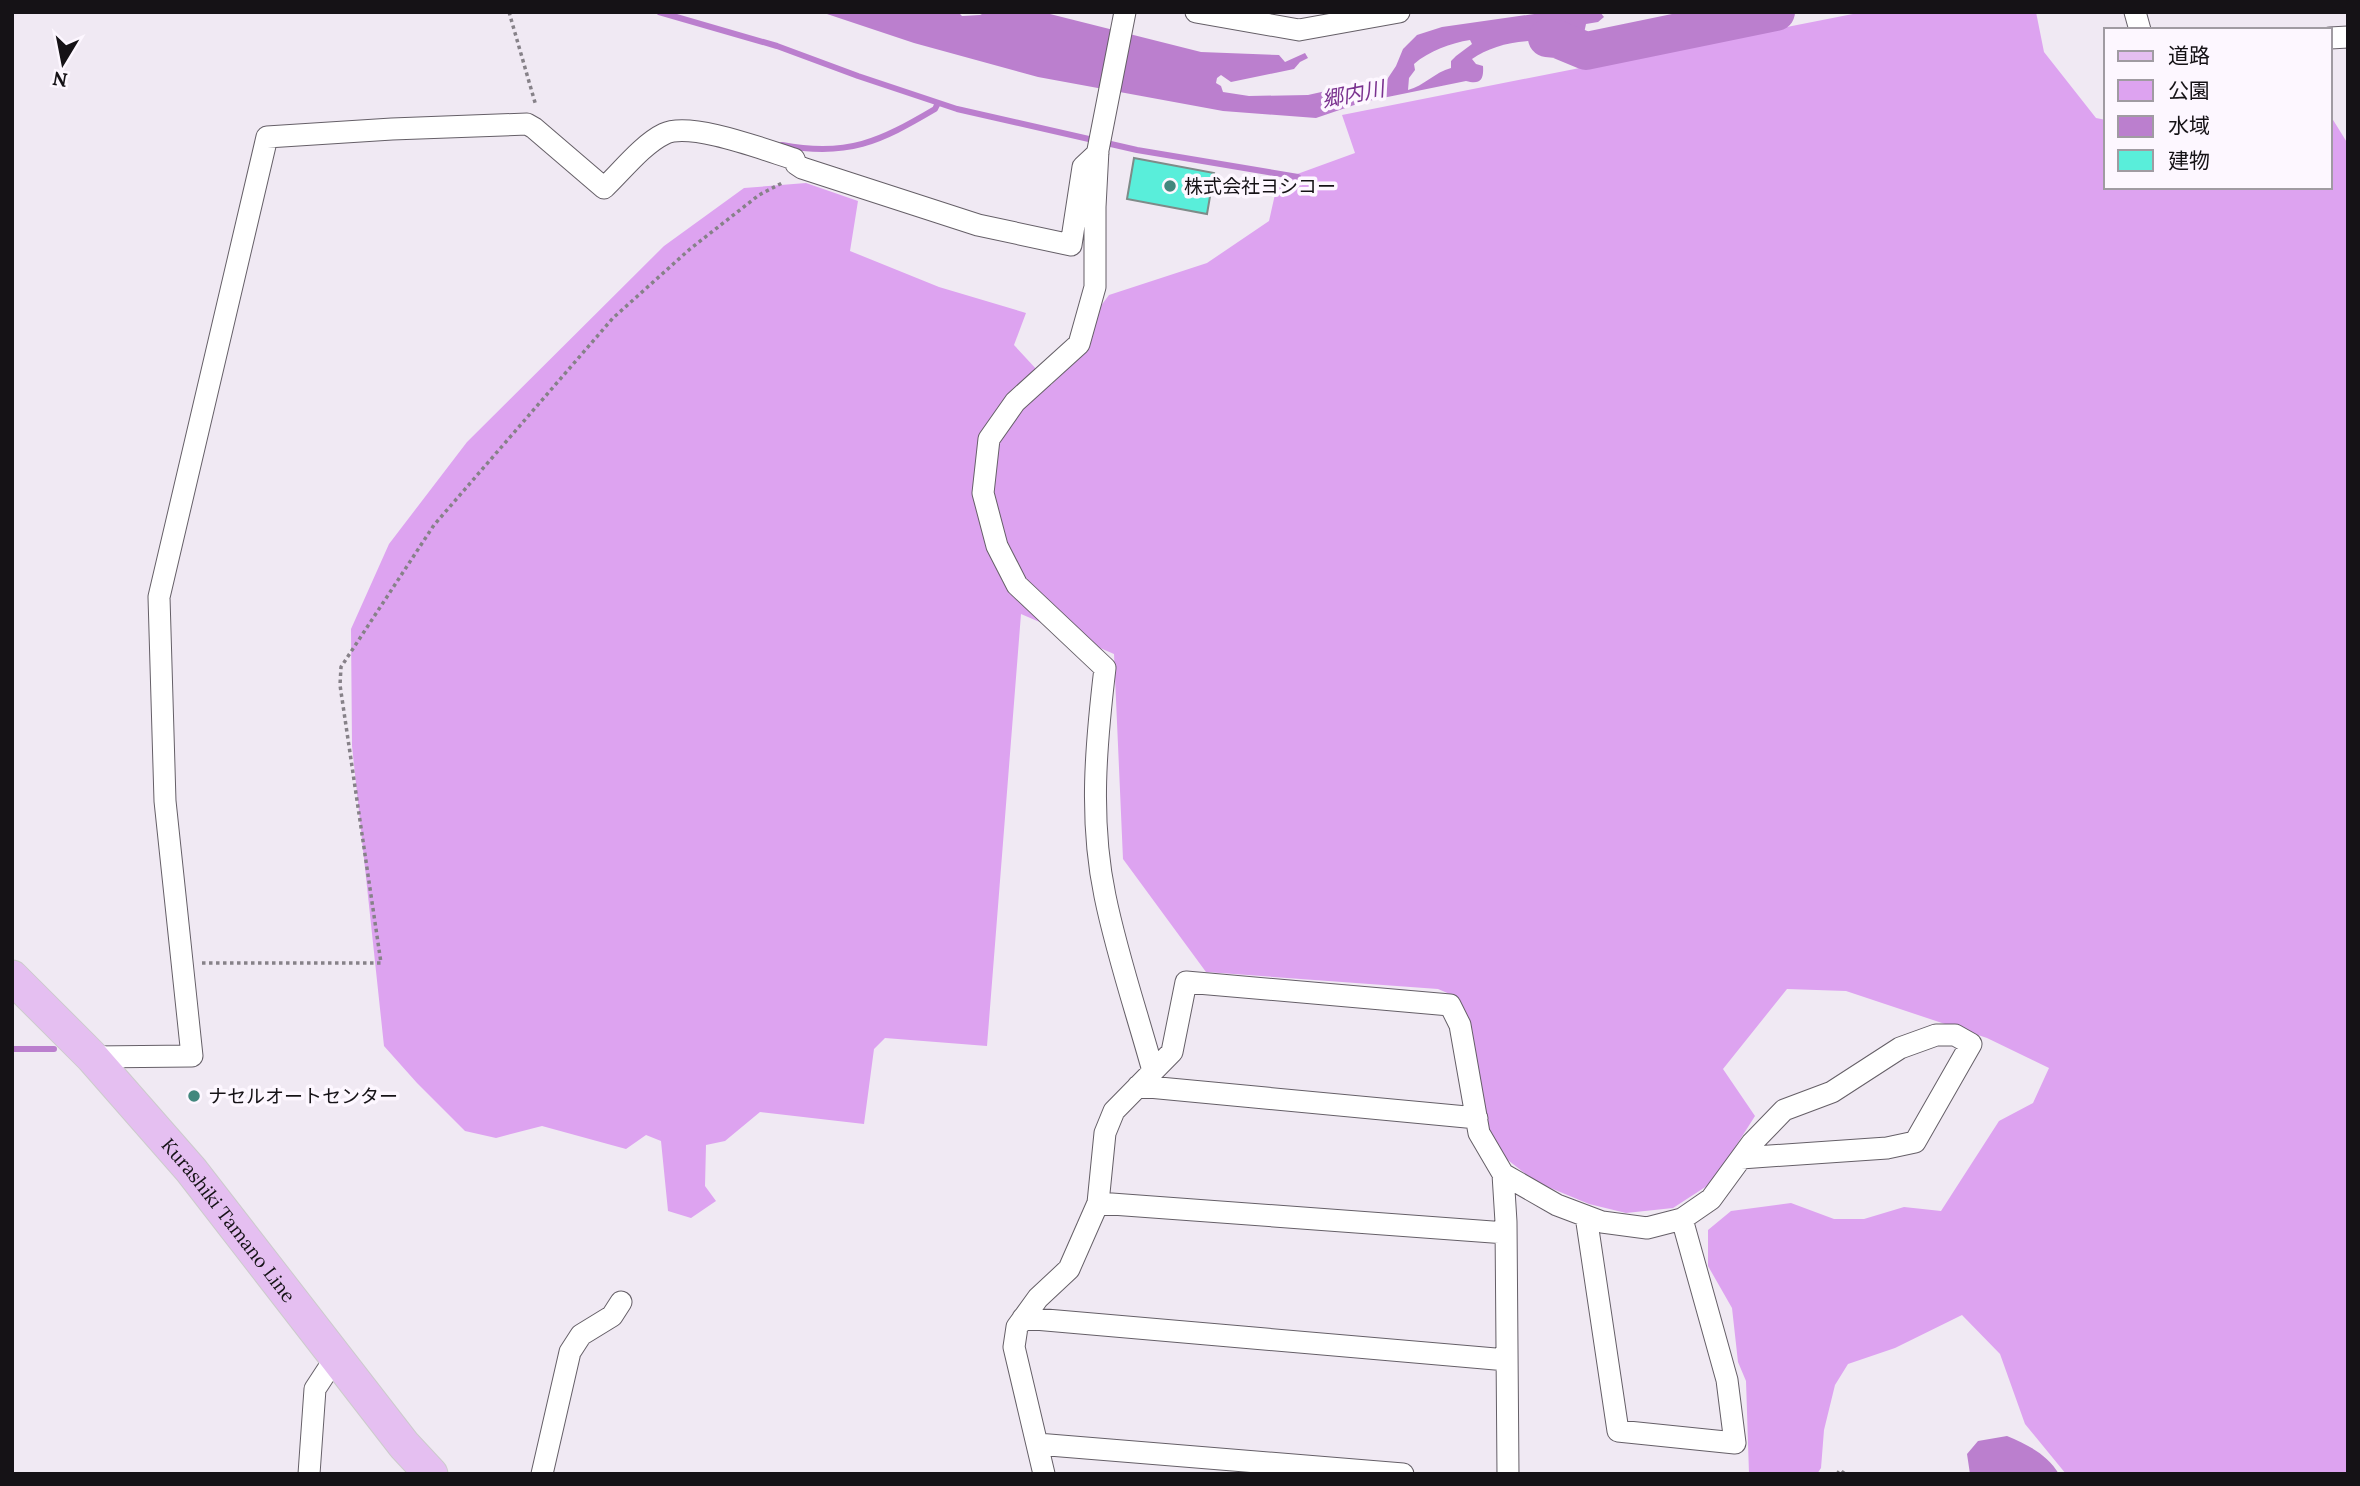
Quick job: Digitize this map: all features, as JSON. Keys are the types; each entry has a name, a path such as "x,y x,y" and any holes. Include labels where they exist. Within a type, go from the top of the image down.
{"main road":[{"name":"Kurashiki Tamano Line","path":"12,977 92,1057 191,1170 404,1445 431,1474"}],"street":[{"path":"1125,12 1100,138 1095,207 1095,287 1079,344 1015,402 989,439 983,493 998,546 1017,585 1105,668 1095,754 1097,829 1105,896 1153,1071"},
{"path":"1196,12 1281,20 1299,30 1399,12"},
{"path":"92,1057 192,1056 164,801 159,597 267,137 518,124 534,128 604,188 656,139 678,129 695,131 794,159 802,168 978,225 1071,245 1083,167 1100,138"},
{"path":"1044,1474 1014,1348 1017,1327 1038,1298 1069,1269 1098,1203 1105,1133 1114,1111 1172,1052 1186,982 1450,1005 1460,1025 1479,1133 1503,1174 1508,1474"},
{"path":"1503,1174 1557,1205 1602,1222 1647,1228 1682,1219 1711,1199 1741,1158 1752,1143 1784,1110 1832,1091 1900,1048 1936,1035 1955,1035 1971,1044 1915,1142 1887,1148 1741,1158"},
{"path":"1138,1086 1477,1118"},
{"path":"1098,1203 1506,1233"},
{"path":"1586,1216 1618,1431 1735,1443 1727,1380 1682,1219"},
{"path":"542,1474 570,1352 581,1335 612,1316 621,1302"},
{"path":"1023,1318 1507,1360"},
{"path":"309,1474 315,1389 336,1357"},
{"path":"1037,1444 1403,1474"}],"path":[{"path":"509,12 538,113 534,128"},
{"path":"191,963 381,963 340,685 341,667 434,525 612,318 719,226 759,195 783,184 802,168"},
{"path":"1837,1474 1840,1470 1845,1474"}],"green space":[{"path":"1863,12 2036,12 2044,52 2096,118 2104,120 2104,189 2332,189 2332,118 2348,144 2348,1474 2066,1474 2025,1424 2000,1354 1962,1315 1895,1348 1848,1364 1835,1385 1824,1430 1821,1468 1817,1474 1749,1474 1746,1381 1738,1362 1732,1308 1708,1266 1708,1230 1731,1211 1791,1203 1834,1219 1864,1219 1904,1207 1941,1211 1999,1121 2033,1103 2049,1068 1987,1038 1846,991 1787,989 1723,1069 1755,1116 1713,1182 1673,1208 1626,1213 1589,1204 1536,1182 1504,1157 1486,1126 1472,1029 1459,998 1438,989 1206,972 1123,859 1114,654 1021,614 987,1046 885,1038 874,1049 864,1124 760,1112 725,1141 706,1145 705,1186 716,1201 691,1218 668,1211 661,1141 646,1135 626,1149 542,1126 496,1138 465,1131 384,1046 352,746 351,629 389,544 467,442 664,246 744,188 806,183 858,201 850,251 939,287 1026,313 1014,345 1051,385 1090,346 1100,307 1109,295 1207,263 1269,221 1278,181 1355,153 1342,115"}],"water":[{"path":"821,12 958,12 962,16 986,12 1042,12 1201,52 1279,55 1285,62 1305,53 1308,58 1294,69 1231,82 1221,75 1217,78 1216,83 1221,86 1223,92 1249,96 1308,95 1366,82 1384,84 1403,49 1417,35 1442,27 1548,12 1600,12 1604,17 1598,22 1586,24 1583,38 1599,50 1576,56 1565,48 1539,41 1510,43 1483,52 1472,59 1483,66 1483,75 1478,82 1466,81 1363,102 1316,118 1223,111 1038,77 914,43","holes":["1470,40 1472,44 1451,61 1451,68 1408,90 1409,78 1415,70 1414,64 1420,59 1455,43"]},
{"path":"2007,1436 2043,1456 2059,1474 1970,1474 1967,1454 1978,1441"}],"building":[{"name":"株式会社ヨシコー","path":"1134,158 1214,173 1207,214 1127,199"}],"waterway":[{"path":"659,12 777,46 957,109 1137,150 1298,177"},
{"name":"郷内川","path":"1547,38 1557,39 1586,51 1776,12"},
{"path":"782,145 826,149 862,144 915,121 935,109 938,103"},
{"path":"12,1049 54,1049"}],"place":[{"name":"株式会社ヨシコー","path":"1170,186"},
{"name":"ナセルオートセンター","path":"194,1096"}]}
